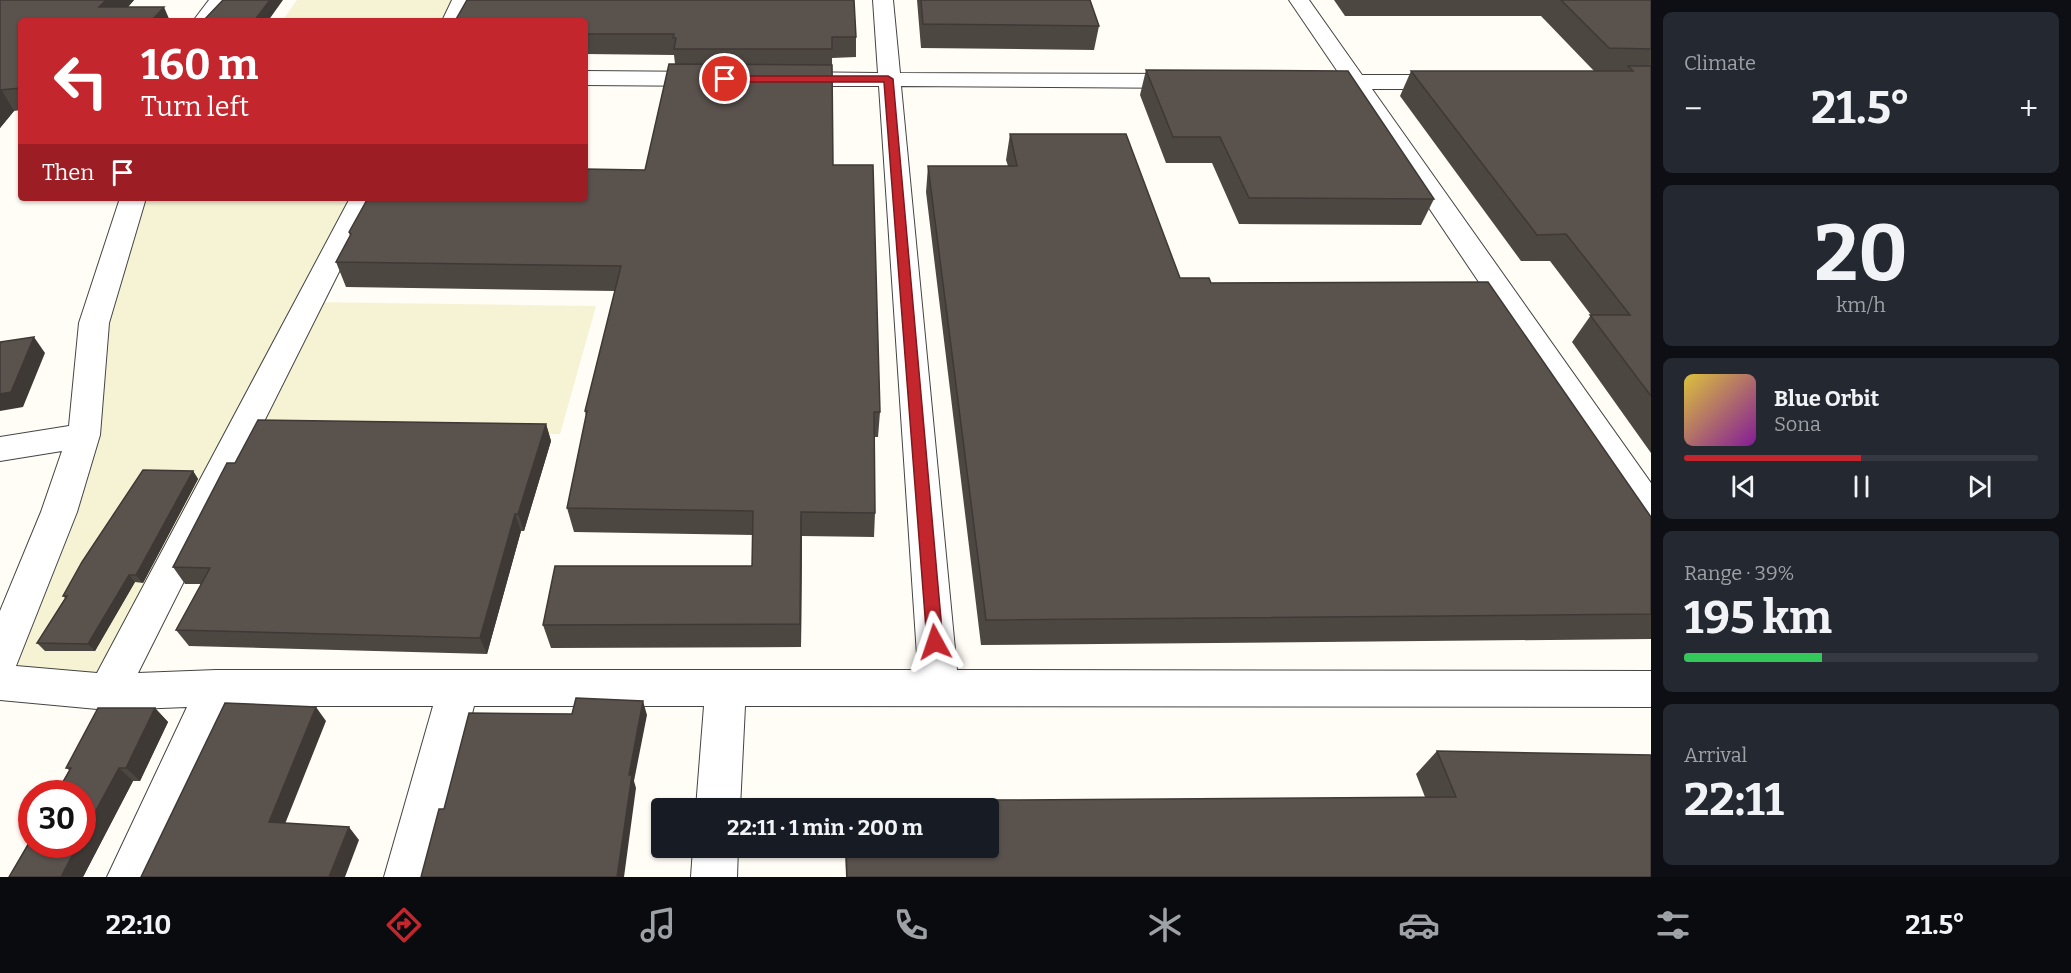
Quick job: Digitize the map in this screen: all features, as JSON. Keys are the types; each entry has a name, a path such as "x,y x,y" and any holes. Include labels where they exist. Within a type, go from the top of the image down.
{"street":[{"path":"205,18 220,0"},
{"path":"453,18 462,0"},
{"path":"883,0 939,689"},
{"path":"1299,0 1651,510"},
{"path":"588,78 737,79"},
{"path":"772,79 1212,81"},
{"path":"1283,81 1473,82"},
{"path":"0,658 59,512 84,435 94,324 132,201"},
{"path":"108,692 361,201"},
{"path":"0,449 84,435"},
{"path":"0,682 108,692 216,688 1651,689"},
{"path":"130,877 216,688"},
{"path":"407,877 458,688"},
{"path":"719,798 726,688"},
{"path":"714,877 715,858"}],"shaded area":[{"path":"297,0 462,0 453,18 284,18"},
{"path":"132,201 361,201 310,302 596,306 560,434 242,432 108,692 0,682 0,658 59,512"}],"building":[{"path":"0,0 106,0 99,7 164,7 154,18 18,18 18,88 0,90"},
{"path":"223,0 270,0 256,18 206,18"},
{"path":"467,0 854,0 856,37 832,37 832,49 674,49 676,38 673,38 674,34 588,34 588,18 457,18"},
{"path":"921,0 1090,0 1099,26 923,24"},
{"path":"1561,0 1651,0 1651,49 1609,48"},
{"path":"669,64 832,65 833,165 873,165 880,412 874,412 875,513 801,512 800,624 543,625 555,566 752,566 753,511 567,508 587,411 585,411 621,266 336,262 366,201 588,201 588,169 645,170"},
{"path":"1628,66 1651,66 1651,396 1590,315 1630,315 1566,234 1537,235 1411,71 1633,71"},
{"path":"1146,70 1348,71 1434,199 1249,198 1220,137 1173,137"},
{"path":"1010,134 1126,134 1180,278 1209,278 1211,283 1488,282 1651,517 1651,614 986,620 928,166 1017,166"},
{"path":"34,337 11,392 0,394 0,342"},
{"path":"258,420 546,424 518,514 515,514 480,638 176,630 210,568 173,567 227,463 235,463"},
{"path":"143,470 193,471 136,575 129,575 88,644 37,643 67,596 63,596 82,562"},
{"path":"576,698 643,701 629,775 632,775 617,877 421,877 439,809 444,809 469,713 572,714"},
{"path":"225,703 316,707 269,822 349,827 329,877 141,877"},
{"path":"98,708 155,708 126,768 119,768 96,810 96,780 64,780 71,768 66,768"},
{"path":"1437,751 1651,755 1651,877 847,877 846,858 999,858 999,800 1456,797"},
{"path":"20,858 71,858 61,877 9,877"}],"route":[{"path":"725,79 888,79 935,642"}]}
